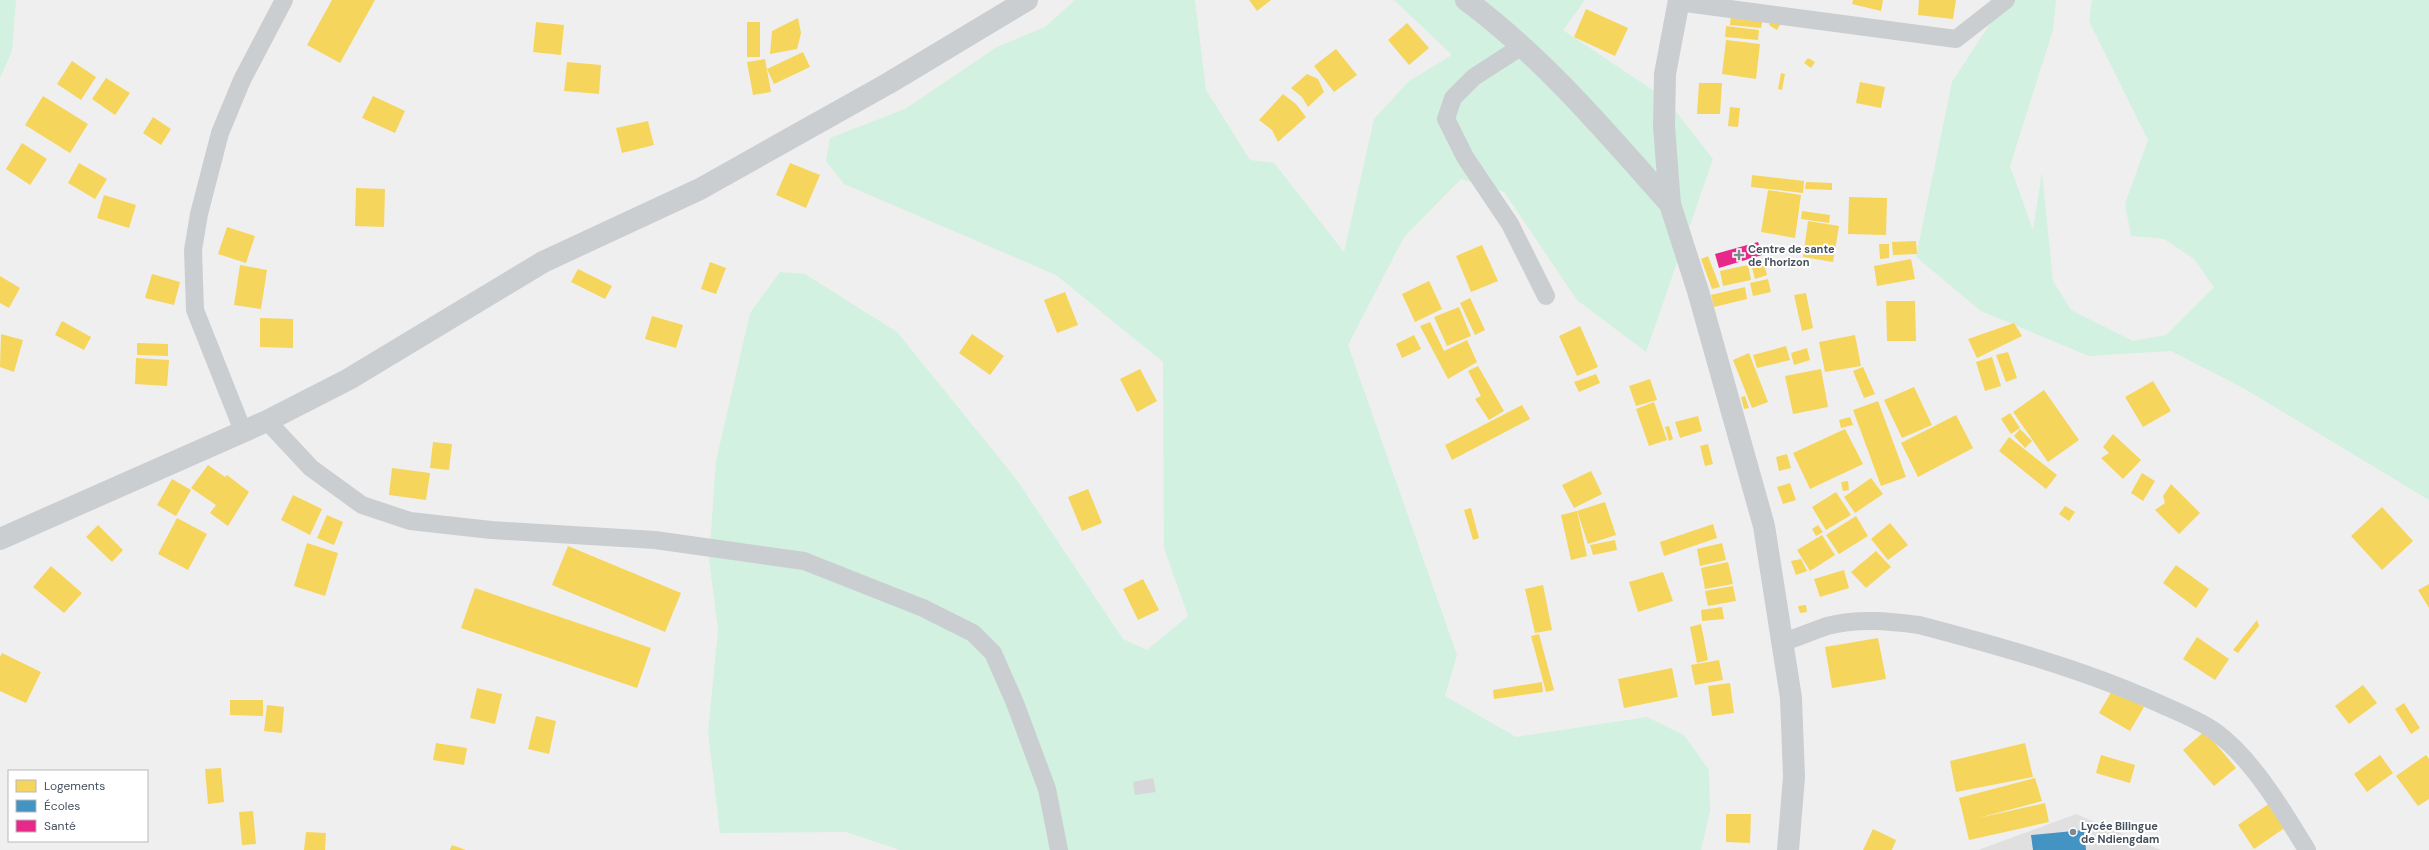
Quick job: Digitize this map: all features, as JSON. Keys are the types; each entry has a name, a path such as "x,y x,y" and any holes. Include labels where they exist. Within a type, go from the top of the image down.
{"street":[{"path":"243,431 195,310 193,250 199,214 220,133 242,80 284,0"},
{"path":"0,539 267,421 349,379 543,262 624,226 732,172 889,83 1027,0"},
{"path":"1466,0 1522,46 1581,103 1670,204"},
{"path":"1788,850 1794,776 1792,698 1764,526 1744,449 1727,398 1698,291 1670,204 1664,126 1665,74 1679,1 1956,39 2006,0"},
{"path":"1522,46 1474,77 1453,98 1446,119 1464,157 1510,224 1546,296"},
{"path":"267,421 311,468 362,505 410,521 491,530 655,540 804,561 923,608 973,633 993,653 1014,703 1047,789 1059,850"},
{"path":"1784,642 1829,626 1885,620 1919,625 2123,688 2202,724 2232,746 2262,781 2307,850"}],"shaded area":[{"name":"Lycée Bilingue de Ndiengdam","path":"2076,814 2161,850 1978,850"}],"green space":[{"path":"0,0 16,0 12,51 0,78"},
{"path":"1075,0 1195,0 1206,90 1250,160 1274,163 1344,252 1374,119 1409,81 1452,55 1394,0 1585,0 1563,30 1666,99 1713,159 1646,352 1577,300 1504,192 1461,179 1404,237 1348,345 1457,655 1445,696 1516,737 1647,717 1684,735 1709,770 1710,811 1701,850 900,850 846,832 720,833 708,732 718,630 709,560 716,461 750,313 780,272 805,274 897,332 1017,480 1123,639 1147,650 1188,616 1164,548 1163,362 1056,275 844,184 826,161 830,138 905,109 997,47 1045,27"},
{"path":"1991,0 2056,0 2053,30 2010,166 2033,230 2042,172 2053,281 2071,310 2133,341 2166,335 2214,287 2194,259 2164,239 2131,236 2125,204 2148,140 2089,21 2092,0 2429,0 2429,500 2245,389 2171,351 2089,356 1981,311 1916,257 1952,82 1997,13"}],"building: Logements":[{"path":"332,0 375,0 340,63 307,45"},
{"path":"1249,0 1271,0 1257,11"},
{"path":"1853,0 1883,0 1881,11 1852,4"},
{"path":"1919,0 1956,0 1953,19 1918,15"},
{"path":"1586,9 1628,28 1615,56 1574,37"},
{"path":"1731,14 1763,18 1761,28 1730,25"},
{"path":"798,18 801,33 797,49 770,54 772,31"},
{"path":"1772,18 1781,23 1777,30 1769,25"},
{"path":"536,22 564,25 561,55 533,52"},
{"path":"747,22 760,22 760,57 747,57"},
{"path":"1407,23 1429,48 1409,65 1388,40"},
{"path":"1726,26 1759,30 1758,40 1725,37"},
{"path":"1726,40 1760,44 1756,79 1722,74"},
{"path":"1336,49 1357,75 1334,92 1314,66"},
{"path":"803,52 810,67 774,84 767,69"},
{"path":"1808,58 1815,62 1811,68 1804,63"},
{"path":"765,59 771,92 753,95 747,62"},
{"path":"72,61 96,77 81,100 57,84"},
{"path":"567,62 601,65 599,94 564,91"},
{"path":"1781,73 1785,74 1782,90 1778,89"},
{"path":"1307,74 1318,79 1324,92 1308,107 1302,97 1291,88"},
{"path":"106,78 130,93 115,115 92,99"},
{"path":"1860,82 1885,87 1881,108 1856,103"},
{"path":"1699,83 1722,83 1720,114 1697,114"},
{"path":"1283,94 1296,104 1306,117 1278,142 1272,130 1259,120"},
{"path":"43,96 88,124 70,153 25,125"},
{"path":"373,96 405,111 395,133 362,118"},
{"path":"1730,107 1740,108 1738,127 1728,126"},
{"path":"153,117 171,129 161,145 143,133"},
{"path":"648,121 654,145 622,153 616,128"},
{"path":"22,143 47,159 30,185 6,169"},
{"path":"79,163 107,179 95,199 68,183"},
{"path":"790,163 820,175 806,208 776,195"},
{"path":"1752,175 1804,181 1803,193 1751,187"},
{"path":"1806,182 1832,183 1832,190 1805,189"},
{"path":"356,188 385,189 384,227 355,226"},
{"path":"1768,190 1801,195 1795,238 1761,232"},
{"path":"104,195 136,205 129,228 97,218"},
{"path":"1849,197 1887,198 1886,235 1848,234"},
{"path":"1802,211 1830,215 1829,223 1801,219"},
{"path":"1808,221 1839,226 1833,262 1803,257"},
{"path":"227,227 255,236 246,263 218,254"},
{"path":"1916,241 1917,254 1893,255 1892,242"},
{"path":"1879,244 1889,244 1889,258 1880,259"},
{"path":"1482,245 1498,281 1471,292 1456,256"},
{"path":"1708,256 1720,287 1712,289 1701,259"},
{"path":"1911,259 1915,279 1877,286 1874,266"},
{"path":"1763,260 1767,275 1755,279 1751,264"},
{"path":"710,262 726,268 716,294 701,289"},
{"path":"240,265 267,270 261,309 234,305"},
{"path":"1748,265 1751,280 1723,286 1720,271"},
{"path":"578,269 612,286 605,299 571,282"},
{"path":"152,274 180,282 174,305 145,298"},
{"path":"0,276 20,288 9,308 0,303"},
{"path":"1768,279 1771,292 1753,296 1750,283"},
{"path":"1429,281 1442,309 1415,322 1402,294"},
{"path":"1745,287 1747,299 1714,307 1711,295"},
{"path":"1065,292 1078,325 1057,333 1044,300"},
{"path":"1806,293 1813,328 1802,331 1794,295"},
{"path":"1470,298 1485,330 1475,335 1460,303"},
{"path":"1886,301 1915,301 1916,341 1887,341"},
{"path":"1459,307 1471,336 1447,346 1434,317"},
{"path":"652,316 683,325 676,348 645,339"},
{"path":"260,318 293,319 293,348 260,347"},
{"path":"62,321 91,337 84,350 55,335"},
{"path":"1430,322 1444,351 1467,340 1477,362 1448,379 1420,326"},
{"path":"2014,323 2022,336 1977,358 1968,339"},
{"path":"1580,326 1598,367 1577,376 1559,336"},
{"path":"1,334 23,340 14,372 0,367"},
{"path":"972,334 1004,356 990,375 959,353"},
{"path":"1414,335 1421,349 1402,358 1396,344"},
{"path":"1855,335 1861,366 1825,372 1819,342"},
{"path":"137,343 168,344 168,356 137,355"},
{"path":"1786,346 1790,360 1757,368 1753,355"},
{"path":"1807,348 1810,360 1794,365 1791,353"},
{"path":"2008,352 2017,378 2006,382 1996,355"},
{"path":"1749,353 1768,402 1752,408 1733,360"},
{"path":"1992,357 2001,386 1985,391 1976,362"},
{"path":"136,358 169,360 167,386 135,384"},
{"path":"1478,366 1504,411 1489,420 1475,399 1481,396 1468,371"},
{"path":"1863,367 1875,394 1864,398 1853,371"},
{"path":"1140,369 1157,401 1137,412 1120,379"},
{"path":"1821,369 1828,407 1793,414 1785,376"},
{"path":"1596,374 1600,383 1579,392 1574,382"},
{"path":"1650,379 1657,400 1636,406 1629,386"},
{"path":"2153,381 2171,411 2143,427 2125,397"},
{"path":"1914,387 1932,425 1902,438 1884,400"},
{"path":"2044,390 2079,440 2048,462 2013,412"},
{"path":"1745,396 1749,408 1744,409 1741,397"},
{"path":"1878,401 1906,477 1881,486 1853,410"},
{"path":"1654,402 1667,440 1649,446 1636,409"},
{"path":"1522,405 1530,419 1452,460 1445,445"},
{"path":"2010,413 2020,428 2011,434 2001,419"},
{"path":"1956,415 1973,448 1918,477 1901,443"},
{"path":"1698,416 1702,431 1680,438 1675,422"},
{"path":"1850,417 1853,425 1841,428 1839,420"},
{"path":"1669,426 1673,439 1669,441 1665,427"},
{"path":"1845,429 1863,464 1810,489 1793,453"},
{"path":"2020,429 2032,441 2025,448 2014,436"},
{"path":"2113,434 2141,460 2123,479 2101,458 2109,453 2103,447"},
{"path":"2009,437 2057,475 2046,489 1999,451"},
{"path":"433,442 452,444 449,470 430,468"},
{"path":"1708,444 1713,464 1705,466 1700,446"},
{"path":"1787,454 1791,468 1779,471 1776,457"},
{"path":"208,465 225,477 227,475 249,492 228,526 210,513 216,505 191,488"},
{"path":"392,468 430,473 426,500 389,495"},
{"path":"1591,471 1602,494 1574,508 1562,485"},
{"path":"2142,473 2155,481 2143,501 2131,493"},
{"path":"1871,478 1883,494 1855,513 1844,497"},
{"path":"172,479 191,490 176,516 157,505"},
{"path":"1848,481 1849,490 1843,491 1841,482"},
{"path":"1790,483 1796,500 1783,504 1777,487"},
{"path":"2171,484 2200,513 2179,534 2155,510 2165,503 2163,496"},
{"path":"1088,489 1102,523 1082,531 1068,497"},
{"path":"1836,492 1851,515 1826,530 1812,507"},
{"path":"293,495 322,509 310,535 281,520"},
{"path":"1605,502 1616,535 1588,544 1577,511"},
{"path":"2065,506 2075,512 2069,521 2059,514"},
{"path":"2382,507 2413,541 2382,570 2351,536"},
{"path":"1471,508 1479,538 1473,540 1464,510"},
{"path":"1577,511 1587,556 1571,560 1561,515"},
{"path":"327,515 343,522 334,545 317,538"},
{"path":"1856,516 1868,536 1839,554 1826,535"},
{"path":"177,518 207,534 188,570 158,554"},
{"path":"1890,523 1908,545 1888,560 1871,539"},
{"path":"1713,524 1717,538 1664,556 1660,542"},
{"path":"98,525 123,550 112,562 86,537"},
{"path":"1818,525 1823,532 1816,536 1812,529"},
{"path":"1822,535 1835,555 1810,571 1797,550"},
{"path":"1615,540 1617,550 1593,555 1590,545"},
{"path":"307,543 338,553 325,596 294,586"},
{"path":"1722,543 1726,560 1700,566 1697,549"},
{"path":"568,546 681,593 665,632 552,585"},
{"path":"1876,551 1891,567 1866,588 1851,572"},
{"path":"1801,559 1807,571 1796,575 1791,561"},
{"path":"1728,562 1733,584 1705,589 1701,568"},
{"path":"2176,565 2209,589 2196,608 2163,583"},
{"path":"51,566 82,593 64,613 33,587"},
{"path":"1844,570 1849,588 1820,597 1814,579"},
{"path":"1663,572 1673,601 1638,612 1629,582"},
{"path":"1143,579 1159,610 1138,620 1123,589"},
{"path":"2429,584 2429,608 2418,590"},
{"path":"1543,585 1552,630 1535,633 1525,589"},
{"path":"1733,586 1736,601 1708,606 1705,591"},
{"path":"475,588 651,648 637,688 461,628"},
{"path":"1806,605 1807,612 1800,613 1798,606"},
{"path":"1722,607 1724,619 1702,621 1701,610"},
{"path":"2257,620 2259,626 2238,653 2233,650"},
{"path":"1701,624 1708,660 1697,663 1690,627"},
{"path":"1539,634 1554,690 1546,692 1531,636"},
{"path":"2197,637 2229,659 2215,680 2183,659"},
{"path":"1878,638 1886,679 1832,688 1825,647"},
{"path":"2,653 41,672 26,703 0,691 0,657"},
{"path":"1719,660 1723,680 1695,685 1691,665"},
{"path":"1672,668 1678,697 1624,708 1618,679"},
{"path":"1542,682 1543,692 1494,699 1493,690"},
{"path":"1730,683 1734,713 1712,716 1708,686"},
{"path":"2363,685 2377,703 2349,724 2335,706"},
{"path":"477,688 502,694 495,724 470,718"},
{"path":"2113,689 2144,707 2130,731 2099,713"},
{"path":"230,700 263,700 263,716 230,715"},
{"path":"2404,703 2420,728 2411,734 2395,709"},
{"path":"267,705 284,707 282,733 264,731"},
{"path":"536,716 556,721 549,754 528,749"},
{"path":"2205,731 2236,768 2214,786 2183,750"},
{"path":"436,743 467,748 464,765 433,760"},
{"path":"2025,743 2033,777 1956,792 1950,761"},
{"path":"2101,755 2135,765 2130,783 2096,773"},
{"path":"2380,755 2393,773 2367,792 2354,774"},
{"path":"2426,755 2429,759 2429,799 2418,806 2396,776"},
{"path":"221,768 224,802 208,804 205,769"},
{"path":"2035,778 2042,801 1978,818 2045,803 2049,822 1969,840 1959,798"},
{"path":"2270,803 2286,827 2254,849 2238,825"},
{"path":"253,811 256,844 242,845 239,812"},
{"path":"1726,814 1751,814 1750,843 1726,842"},
{"path":"1873,829 1896,840 1892,850 1863,850"},
{"path":"306,832 326,833 325,850 304,850"},
{"path":"452,845 466,850 450,850"}],"building: Écoles":[{"path":"2084,830 2086,850 2033,850 2031,835"}],"building: Santé":[{"name":"Centre de sante de l'horizon","path":"1758,242 1762,255 1719,268 1715,254"}],"building: Autres":[{"path":"1153,778 1156,792 1135,795 1133,782"}],"place":[{"name":"Centre de sante de l'horizon","path":"1739,255"},
{"name":"Lycée Bilingue de Ndiengdam","path":"2073,832"}]}
